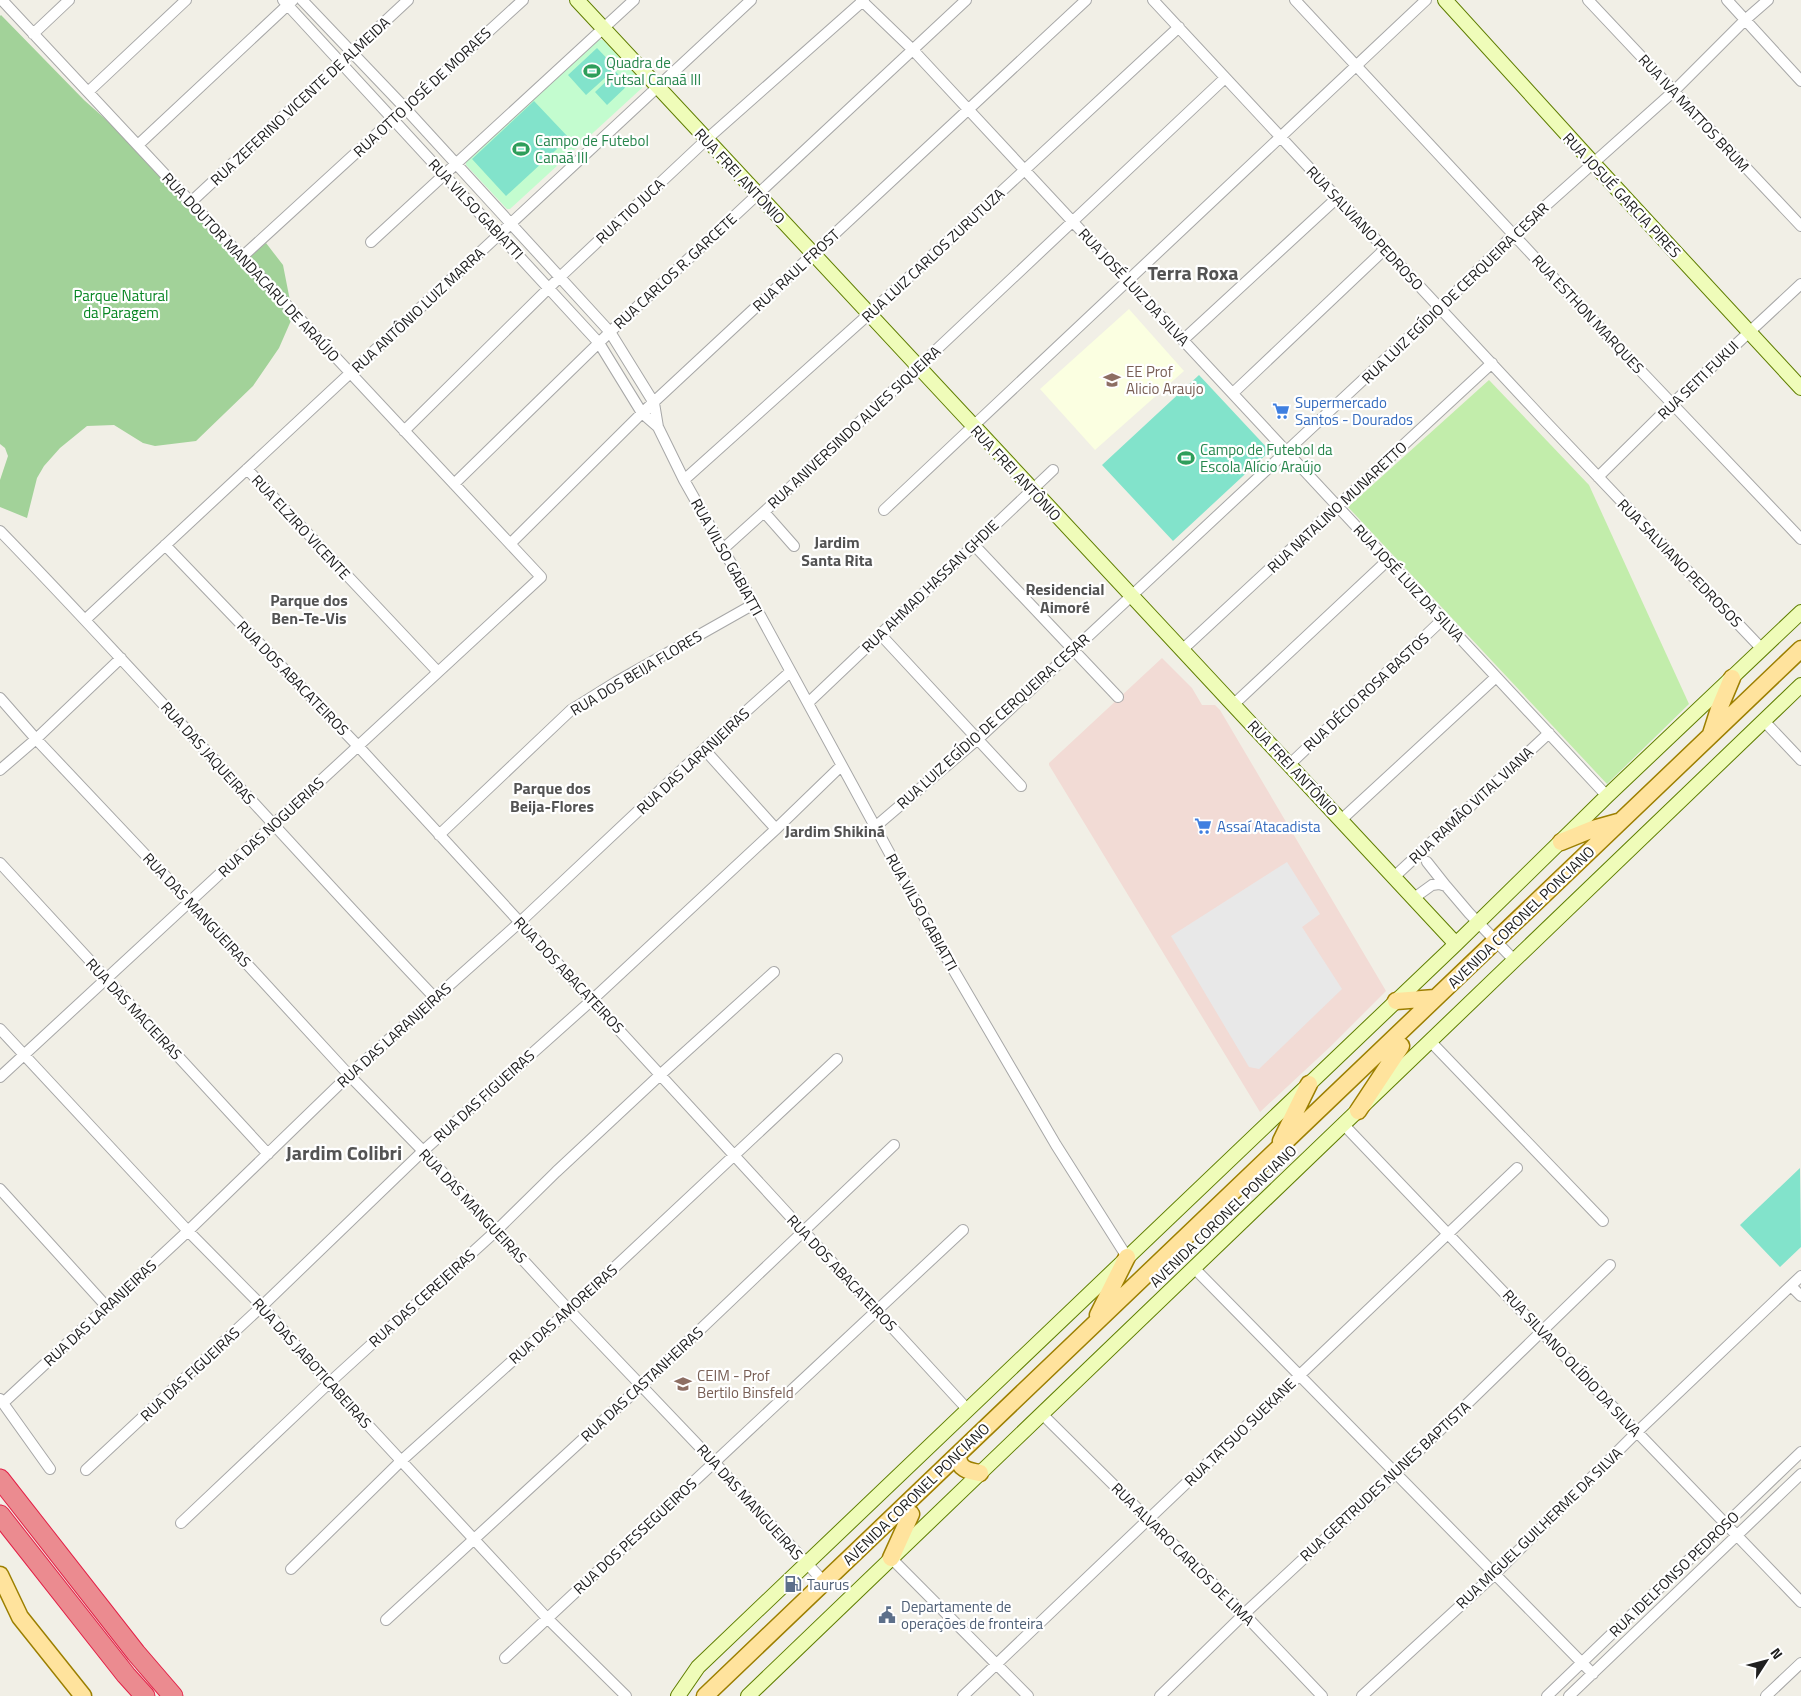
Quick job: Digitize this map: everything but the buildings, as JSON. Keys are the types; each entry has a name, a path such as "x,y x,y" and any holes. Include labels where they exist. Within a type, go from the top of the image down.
{"highway":[{"path":"0,1479 136,1653 173,1696"},
{"path":"1,1522 145,1696"}],"main road":[{"name":"RUA FREI ANTÔNIO","path":"577,0 1456,944"},
{"name":"RUA JOSUÉ GARCIA PIRES","path":"1445,0 1801,388"},
{"path":"678,1696 698,1667 1801,612"},
{"name":"AVENIDA CORONEL PONCIANO","path":"959,1461 1090,1328 1435,998 1472,970 1499,945 1620,822 1801,649"},
{"path":"1499,945 1801,663"},
{"path":"1711,735 1732,678"},
{"path":"748,1696 1801,685"},
{"path":"1561,842 1593,829 1620,822"},
{"path":"1358,1110 1400,1046 1472,970"},
{"path":"1396,1001 1435,998"},
{"name":"AVENIDA CORONEL PONCIANO","path":"705,1696 824,1582 1029,1401 1400,1046"},
{"path":"1275,1152 1309,1084"},
{"path":"1090,1328 1127,1257"},
{"path":"721,1696 911,1514 959,1461 972,1472 980,1473"},
{"path":"891,1558 911,1514"},
{"path":"0,1576 20,1617 83,1696"}],"street":[{"name":"RUA DOUTOR MANDACARU DE ARAÚJO","path":"2,0 541,577"},
{"path":"33,34 69,0"},
{"path":"88,92 186,0"},
{"name":"RUA VILSO GABIATTI","path":"302,0 353,51 610,332 654,403 658,427 684,480 754,604 946,957 1056,1145 1127,1257"},
{"name":"RUA ZEFERINO VICENTE DE ALMEIDA","path":"191,202 408,0"},
{"name":"RUA OTTO JOSÉ DE MORAES","path":"242,258 523,0"},
{"path":"370,242 634,0"},
{"name":"RUA ANTÔNIO LUIZ MARRA","path":"86,619 751,0"},
{"name":"RUA JOSÉ LUIZ DA SILVA","path":"862,0 913,50 1608,796"},
{"name":"RUA TIO JUCA","path":"404,431 560,277 707,139 862,0"},
{"name":"RUA CARLOS R. GARCETE","path":"454,484 610,332 966,0"},
{"name":"RUA RAUL FROST","path":"510,544 642,413 1086,0"},
{"name":"RUA SALVIANO PEDROSO","path":"1153,0 1598,477"},
{"name":"RUA ESTHON MARQUES","path":"1295,0 1672,404 1801,539"},
{"path":"884,510 1426,0"},
{"name":"RUA IVA MATTOS BRUM","path":"1588,0 1801,226"},
{"path":"1727,0 1801,81"},
{"name":"RUA LUIZ EGÍDIO DE CERQUEIRA CESAR","path":"874,827 978,738 1440,308 1514,234 1674,91 1745,20 1768,0"},
{"path":"138,145 288,2"},
{"name":"RUA VILSO GABIATTI","path":"288,2 599,343 642,413 658,427"},
{"name":"RUA LUIZ CARLOS ZURUTUZA","path":"684,480 869,314 1179,27"},
{"name":"RUA ANIVERSINDO ALVES SIQUEIRA","path":"723,549 1226,78"},
{"path":"1183,340 1337,198"},
{"path":"1233,393 1385,249"},
{"name":"RUA SEITI FUKUI","path":"1598,477 1672,404 1801,284"},
{"name":"RUA NATALINO MUNARETTO","path":"1182,650 1492,363"},
{"name":"RUA ELZIRO VICENTE","path":"247,469 438,672"},
{"name":"RUA AHMAD HASSAN GHDIE","path":"808,703 1053,470"},
{"name":"RUA SALVIANO PEDROSOS","path":"1598,477 1762,649"},
{"path":"764,512 794,546"},
{"name":"RUA DAS JAQUEIRAS","path":"0,531 86,619 273,825 435,998"},
{"name":"RUA DOS ABACATEIROS","path":"165,544 358,746 968,1410"},
{"path":"974,545 1118,697"},
{"path":"1233,705 1388,560"},
{"name":"RUA DAS NOGUERIAS","path":"0,1077 541,577"},
{"name":"RUA DOS BEIJA FLORES","path":"439,835 571,710 616,682 754,604"},
{"name":"RUA DÉCIO ROSA BASTOS","path":"1289,765 1443,619"},
{"path":"880,634 1021,786"},
{"path":"0,770 36,739 122,658"},
{"name":"RUA DAS LARANJEIRAS","path":"2,1401 188,1231 349,1075 520,922 704,749 790,672"},
{"path":"1341,820 1496,677"},
{"name":"RUA DAS MANGUEIRAS","path":"0,698 349,1075 423,1151 496,1232 642,1385 824,1582"},
{"path":"1764,721 1801,760"},
{"name":"RUA RAMÃO VITAL VIANA","path":"1394,877 1549,733"},
{"path":"704,749 776,829"},
{"name":"RUA DAS FIGUEIRAS","path":"86,1470 262,1306 423,1151 592,1000 841,766"},
{"path":"1426,862 1478,923 1514,960"},
{"name":"RUA DAS MACIEIRAS","path":"0,863 268,1154"},
{"path":"1414,898 1432,884 1446,886"},
{"name":"RUA DAS CEREJEIRAS","path":"181,1523 329,1383 496,1232 556,1172 660,1075 774,972"},
{"name":"RUA DAS JABOTICABEIRAS","path":"0,1028 188,1231 262,1306 329,1383 548,1618 626,1696"},
{"path":"1430,1041 1603,1221"},
{"name":"RUA DAS AMOREIRAS","path":"291,1568 401,1461 569,1310 837,1059"},
{"name":"RUA SILVANO OLÍDIO DA SILVA","path":"1343,1124 1542,1331 1636,1432 1801,1602"},
{"name":"RUA DAS CASTANHEIRAS","path":"386,1620 642,1385 894,1145"},
{"name":"RUA TATSUO SUEKANE","path":"963,1696 1516,1168"},
{"path":"0,1189 107,1307"},
{"name":"RUA DOS PESSEGUEIROS","path":"505,1658 963,1230"},
{"name":"RUA GERTRUDES NUNES BAPTISTA","path":"1160,1696 1244,1614 1396,1473 1610,1266"},
{"path":"1194,1268 1593,1674"},
{"name":"RUA MIGUEL GUILHERME DA SILVA","path":"1362,1696 1495,1574 1636,1432 1801,1276"},
{"path":"1791,1286 1801,1296"},
{"path":"2,1401 50,1469"},
{"name":"RUA ALVARO CARLOS DE LIMA","path":"1042,1414 1244,1614 1322,1696"},
{"name":"RUA IDELFONSO PEDROSO","path":"1547,1696 1801,1452"},
{"name":"RUA IDELFONSO PEDROSO","path":"1570,1696 1801,1474"},
{"path":"891,1558 1028,1696"},
{"path":"1766,1696 1801,1663"}],"shaded area":[{"name":"EE Prof Alicio Araujo","path":"1129,309 1184,371 1095,450 1040,389"},
{"path":"1162,658 1192,688 1202,705 1215,705 1220,710 1386,991 1330,1047 1260,1112 1049,765"},
{"path":"1287,862 1320,914 1302,927 1342,989 1259,1069 1249,1067 1171,936"}],"green space":[{"name":"Parque Natural da Paragem","path":"1,15 84,100 139,149 245,261 266,243 283,265 293,316 279,348 253,386 196,441 155,446 143,443 114,425 87,426 60,448 44,466 37,478 27,518 0,507 0,480 8,456 5,448 0,444"},
{"path":"598,40 603,40 644,84 643,87 510,209 507,209 466,165 466,161"},
{"name":"Quadra de Futsal Canaã III","path":"597,48 616,68 586,95 568,75"},
{"path":"616,72 628,85 607,105 595,92"},
{"name":"Campo de Futebol Canaã III","path":"534,101 569,138 506,196 472,159"},
{"name":"Campo de Futebol da Escola Alício Araújo","path":"1199,375 1270,451 1173,541 1102,465"},
{"path":"1489,380 1589,485 1689,704 1607,784 1348,507"},
{"path":"1800,1168 1801,1247 1780,1267 1740,1225"}],"place":[{"name":"Quadra de Futsal Canaã III","path":"592,71"},
{"name":"Campo de Futebol Canaã III","path":"521,149"},
{"name":"EE Prof Alicio Araujo","path":"1112,380"},
{"name":"Supermercado Santos - Dourados","path":"1281,411"},
{"name":"Campo de Futebol da Escola Alício Araújo","path":"1186,458"},
{"name":"Assaí Atacadista","path":"1203,826"},
{"name":"CEIM - Prof Bertilo Binsfeld","path":"683,1384"},
{"name":"Taurus","path":"793,1584"},
{"name":"Departamente de operações de fronteira","path":"887,1615"}],"district":[{"name":"Terra Roxa","path":"1193,272"},
{"name":"Jardim Santa Rita","path":"837,551"},
{"name":"Residencial Aimoré","path":"1065,598"},
{"name":"Parque dos Ben-Te-Vis","path":"309,609"},
{"name":"Parque dos Beija-Flores","path":"552,797"},
{"name":"Jardim Shikiná","path":"835,831"},
{"name":"Jardim Colibri","path":"344,1152"}]}
